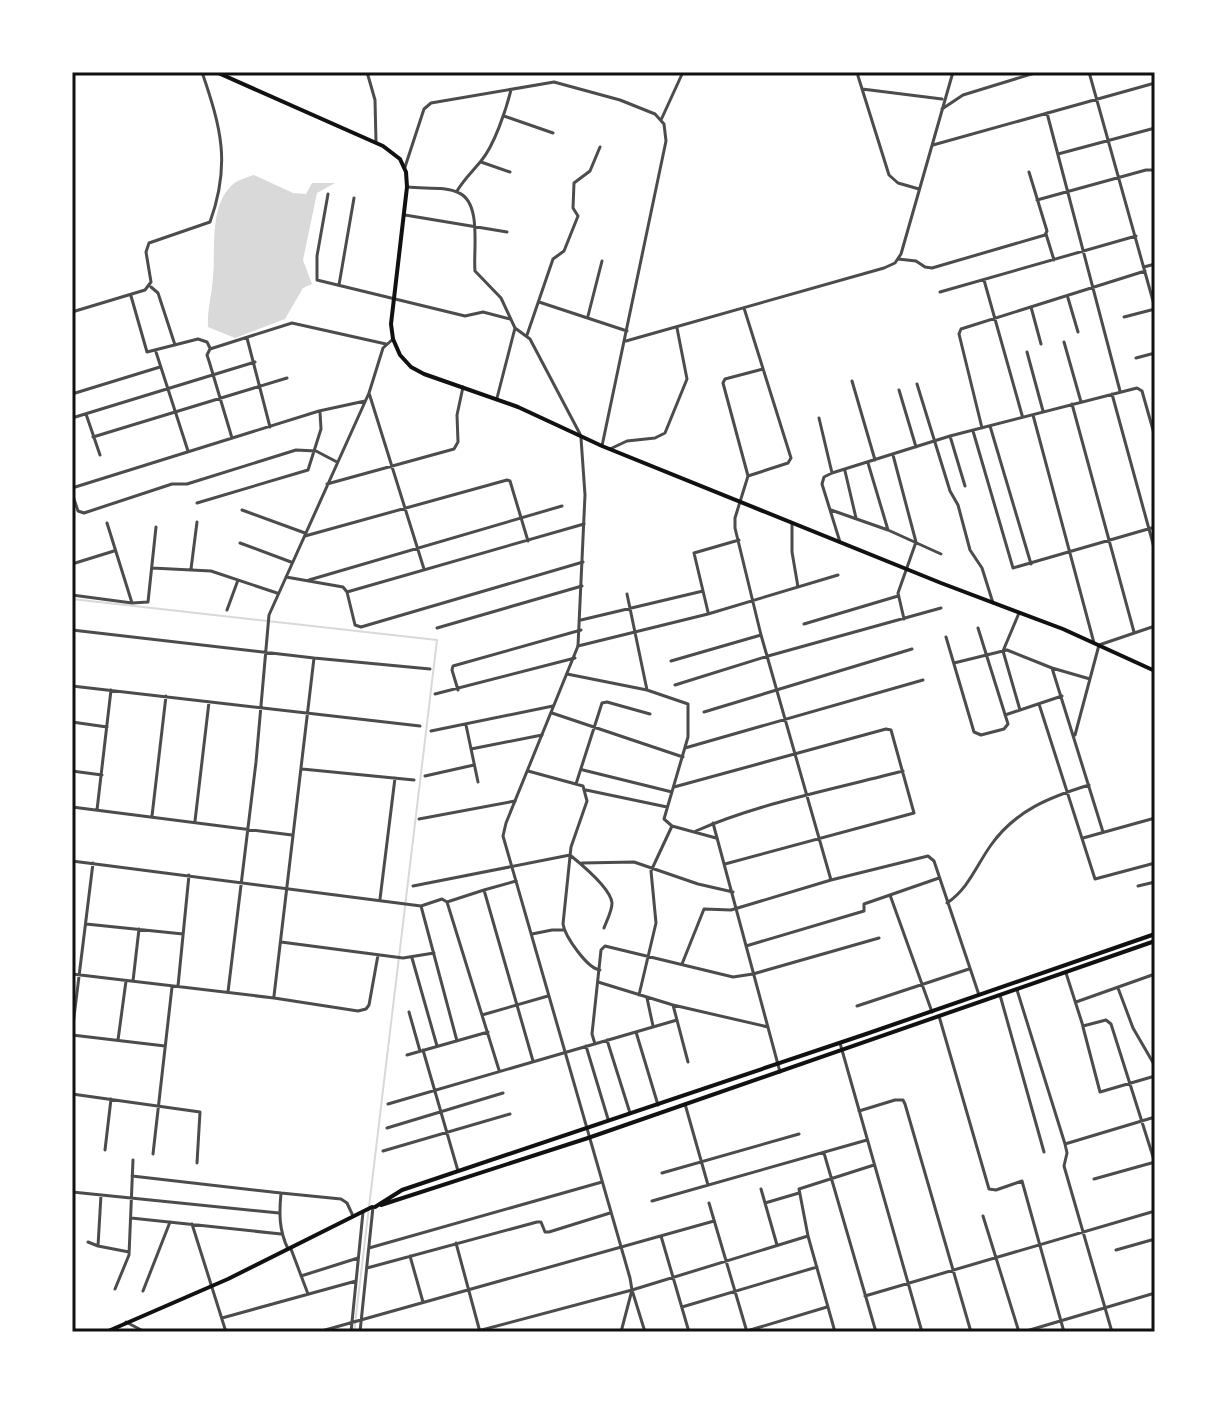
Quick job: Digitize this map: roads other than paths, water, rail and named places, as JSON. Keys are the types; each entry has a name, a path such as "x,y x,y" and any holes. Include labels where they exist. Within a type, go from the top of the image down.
{"main road":[{"path":"216,72 376,142 395,153 405,167 407,187 392,297 393,339 400,355 416,370 497,398 581,438 1096,644 1155,671"},
{"path":"374,1207 402,1190 1155,934"},
{"path":"107,1332 212,1286 364,1210 588,1138 1155,941"}],"street":[{"path":"175,345 158,293 150,287 147,246 153,241 209,223 220,194 222,143 202,72"},
{"path":"367,72 375,105 376,142"},
{"path":"661,120 683,72"},
{"path":"898,259 953,72"},
{"path":"941,110 963,95 1038,72"},
{"path":"1089,72 1155,308 1124,317"},
{"path":"858,76 889,175 898,183 919,189"},
{"path":"405,167 427,105 511,89 554,82 620,100 655,114 661,120 666,141 602,446"},
{"path":"933,145 1155,83"},
{"path":"457,191 470,171 481,162 504,116 511,89"},
{"path":"862,89 943,99"},
{"path":"1047,113 1120,392"},
{"path":"504,116 553,133"},
{"path":"1058,155 1155,128"},
{"path":"527,335 553,259 564,251 578,216 573,207 574,183 590,171 600,147"},
{"path":"481,162 510,172"},
{"path":"1037,200 1155,170"},
{"path":"1029,172 1054,260"},
{"path":"407,187 457,191 470,204 475,226 475,271 501,298 515,328 527,335 581,438 585,495 578,646 503,836 645,1332"},
{"path":"328,194 315,275 317,280 465,316 480,312 510,319"},
{"path":"339,285 354,198"},
{"path":"402,215 507,232"},
{"path":"626,341 884,268 898,259 916,261 932,268 1046,234"},
{"path":"940,292 1136,236"},
{"path":"588,316 602,261"},
{"path":"982,428 959,331 1094,289 1155,264"},
{"path":"984,280 1022,417"},
{"path":"72,312 131,296 150,287"},
{"path":"131,296 146,350 156,351 202,338 210,349"},
{"path":"1067,297 1078,332"},
{"path":"539,302 628,331"},
{"path":"1031,307 1041,344"},
{"path":"744,308 791,458 790,462 781,466 748,476"},
{"path":"232,438 207,355 210,349 292,323 386,344"},
{"path":"497,398 515,328"},
{"path":"610,449 627,441 655,438 667,428 687,379 677,328"},
{"path":"247,336 270,427"},
{"path":"228,992 261,708 267,621 369,393 386,344 393,339"},
{"path":"1064,342 1081,402"},
{"path":"156,351 188,451"},
{"path":"1027,352 1043,411"},
{"path":"1136,358 1155,353"},
{"path":"72,418 255,362"},
{"path":"72,394 160,367"},
{"path":"763,369 725,379 723,383 748,476 738,503 735,523 761,635 831,880"},
{"path":"93,437 287,378"},
{"path":"852,381 875,460"},
{"path":"917,384 968,544 982,568 993,603"},
{"path":"327,484 454,449 458,442 457,415 463,387"},
{"path":"841,544 822,480 832,473 950,436 1141,389 1155,437"},
{"path":"899,390 916,447"},
{"path":"369,393 425,570"},
{"path":"1112,394 1155,551"},
{"path":"337,462 316,451 285,453 187,484 172,484 84,513 78,511 72,490 319,411 365,401"},
{"path":"1072,404 1134,632"},
{"path":"197,503 302,473 310,468 321,429 319,411"},
{"path":"86,414 100,455"},
{"path":"1033,414 1096,644 1075,736"},
{"path":"819,418 832,473"},
{"path":"990,426 1031,564"},
{"path":"973,431 1012,566 1018,568 1155,527"},
{"path":"950,436 965,486"},
{"path":"893,455 916,542 898,596 904,619"},
{"path":"868,463 888,530"},
{"path":"844,470 856,518"},
{"path":"242,510 304,535 507,480 510,481 528,541"},
{"path":"305,581 562,506"},
{"path":"831,510 888,530 941,554"},
{"path":"191,569 197,522"},
{"path":"107,523 132,603"},
{"path":"347,592 584,524"},
{"path":"792,524 792,552 798,587"},
{"path":"72,596 143,604 149,600 156,527"},
{"path":"708,614 694,553 739,540"},
{"path":"240,543 291,562"},
{"path":"72,564 116,551"},
{"path":"285,577 339,585 347,592 354,623 361,627 583,562"},
{"path":"152,568 211,571 277,593"},
{"path":"578,646 636,634 838,575"},
{"path":"227,610 238,580"},
{"path":"437,628 582,586"},
{"path":"581,620 703,591"},
{"path":"627,594 647,690"},
{"path":"804,624 898,596"},
{"path":"675,685 941,608"},
{"path":"1019,613 1003,651 1020,710"},
{"path":"1096,644 1155,626"},
{"path":"946,637 977,735 1007,727 978,628"},
{"path":"72,630 430,669"},
{"path":"458,690 453,666 581,630"},
{"path":"671,661 761,635"},
{"path":"704,712 912,649"},
{"path":"954,663 1012,651 1052,668 1090,679"},
{"path":"274,998 314,658"},
{"path":"435,694 575,658"},
{"path":"1052,668 1103,832"},
{"path":"567,674 647,690 688,704 685,748 664,819 672,826 716,838"},
{"path":"685,748 923,680"},
{"path":"72,686 420,726"},
{"path":"97,810 111,690"},
{"path":"152,816 166,696"},
{"path":"1005,715 1062,696"},
{"path":"195,821 209,701"},
{"path":"576,784 601,705 605,702 650,714"},
{"path":"1039,704 1095,879 1155,863"},
{"path":"431,731 555,705"},
{"path":"552,713 683,757"},
{"path":"72,722 107,727"},
{"path":"466,725 478,782"},
{"path":"582,769 673,789 889,729 893,733 914,813 725,864"},
{"path":"471,749 543,735"},
{"path":"425,776 474,765"},
{"path":"301,769 414,780"},
{"path":"72,771 102,775"},
{"path":"528,771 576,784 586,790 667,807"},
{"path":"695,832 713,823 903,771"},
{"path":"380,899 395,778"},
{"path":"947,903 964,890 991,844 1008,825 1036,804 1089,785"},
{"path":"586,790 584,811 570,855 564,930 589,966 600,970"},
{"path":"419,819 515,801"},
{"path":"72,807 292,835"},
{"path":"1083,838 1155,818"},
{"path":"713,823 780,1072"},
{"path":"639,995 656,923 651,876 672,826"},
{"path":"413,886 570,855 610,896 611,907 604,928"},
{"path":"682,964 703,910 726,911 928,856 934,861 979,995"},
{"path":"72,861 410,905 421,906 442,899 447,902 499,1071"},
{"path":"580,863 627,861 733,892"},
{"path":"93,863 72,1034 165,1046"},
{"path":"153,1154 189,875"},
{"path":"746,946 864,911 864,904 939,878"},
{"path":"447,902 516,881"},
{"path":"1138,886 1155,882"},
{"path":"484,890 533,1061"},
{"path":"890,895 932,1012"},
{"path":"421,906 457,1041"},
{"path":"86,924 183,934"},
{"path":"133,981 139,929"},
{"path":"532,934 564,930"},
{"path":"595,1044 593,1029 601,950 605,946 733,977 879,938"},
{"path":"281,942 400,958 434,953"},
{"path":"72,974 358,1011 366,1009 373,991 378,955"},
{"path":"412,957 437,1046"},
{"path":"857,1006 969,969"},
{"path":"1065,972 1100,1092 1155,1076"},
{"path":"1075,1002 1155,974"},
{"path":"118,1040 126,981"},
{"path":"598,982 673,1005 768,1027"},
{"path":"1118,988 1133,1028 1155,1066"},
{"path":"1017,989 1065,1144 1067,1153 1064,1166 1112,1332"},
{"path":"1000,995 1044,1152"},
{"path":"482,1015 548,996"},
{"path":"647,998 653,1027"},
{"path":"673,1005 688,1062"},
{"path":"409,1012 458,1171"},
{"path":"939,1016 989,1189 996,1190 1022,1181 1064,1332"},
{"path":"388,1104 677,1020"},
{"path":"1083,1026 1109,1021 1155,1162 1094,1179"},
{"path":"407,1055 488,1032"},
{"path":"636,1032 658,1105"},
{"path":"607,1040 630,1114"},
{"path":"840,1043 922,1332"},
{"path":"586,1046 608,1121"},
{"path":"387,1128 503,1093"},
{"path":"72,1094 200,1112 197,1163"},
{"path":"105,1150 111,1099"},
{"path":"859,1111 903,1100 916,1135 971,1332"},
{"path":"685,1104 708,1185"},
{"path":"383,1151 510,1114"},
{"path":"1065,1144 1155,1117"},
{"path":"662,1173 799,1134"},
{"path":"652,1201 867,1140"},
{"path":"824,1153 876,1332"},
{"path":"115,1289 129,1252 133,1160"},
{"path":"835,1332 808,1236 799,1189 874,1165"},
{"path":"132,1176 341,1199 347,1203 353,1216"},
{"path":"369,1248 602,1182"},
{"path":"761,1189 777,1245"},
{"path":"72,1192 279,1213"},
{"path":"281,1193 281,1234 308,1294"},
{"path":"765,1203 799,1193"},
{"path":"98,1246 101,1195"},
{"path":"709,1203 747,1332 827,1307"},
{"path":"351,1332 367,1268 374,1207"},
{"path":"360,1332 356,1321 356,1281 364,1210"},
{"path":"865,1296 1155,1211"},
{"path":"367,1268 537,1222 541,1222 545,1232 549,1232 612,1213"},
{"path":"983,1216 1021,1332 1155,1293"},
{"path":"131,1218 281,1234"},
{"path":"318,1332 714,1221"},
{"path":"143,1291 170,1222"},
{"path":"192,1224 226,1332"},
{"path":"661,1236 687,1331"},
{"path":"474,1332 632,1290 808,1236"},
{"path":"1116,1250 1155,1239"},
{"path":"88,1242 129,1252"},
{"path":"456,1243 480,1331"},
{"path":"410,1256 423,1302"},
{"path":"301,1276 358,1258"},
{"path":"682,1307 817,1267"},
{"path":"222,1318 356,1281"},
{"path":"621,1332 632,1290"},
{"path":"126,1322 145,1332"}],"waterway":[{"path":"72,599 437,640 354,1332"}]}
